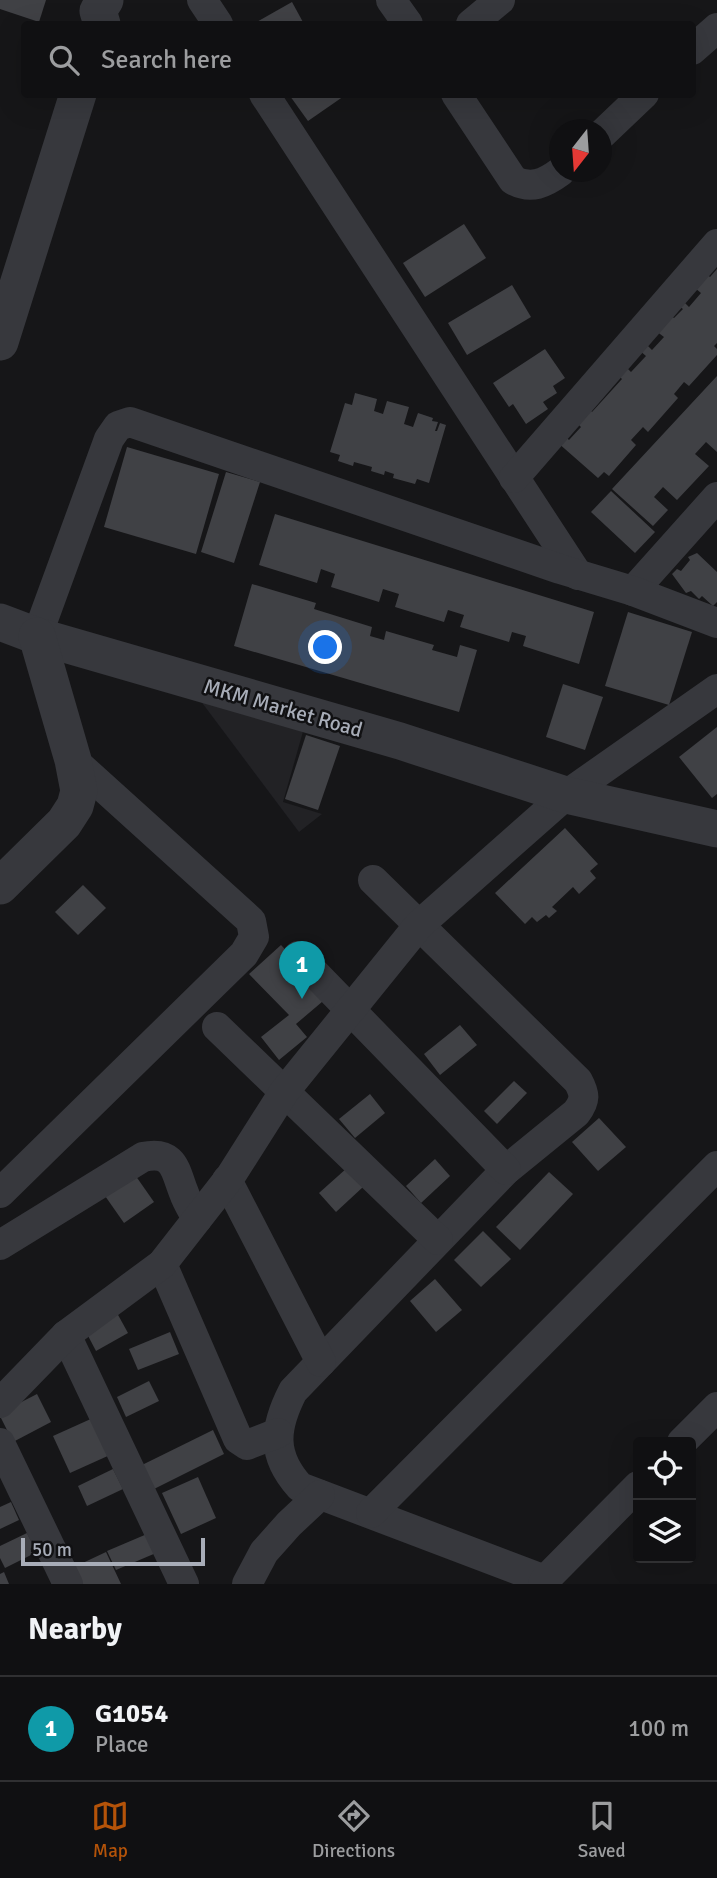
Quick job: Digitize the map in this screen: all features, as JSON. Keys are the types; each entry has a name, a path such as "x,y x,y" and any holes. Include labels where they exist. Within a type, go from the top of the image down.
{"street":[{"path":"202,0 216,21"},
{"path":"391,0 406,21"},
{"path":"475,21 500,0"},
{"path":"696,46 717,28"},
{"path":"0,264 53,98"},
{"path":"0,342 77,98"},
{"path":"267,98 578,575"},
{"path":"459,98 513,180 533,186 549,180"},
{"path":"612,124 640,98"},
{"path":"514,478 717,244"},
{"path":"0,886 64,823 75,806 79,791 73,760 37,636 109,439 118,426 130,422 578,575 633,591 717,623"},
{"path":"633,591 717,497"},
{"name":"MKM Market Road","path":"0,622 37,636 400,741 566,795 717,830"},
{"path":"0,1403 66,1335 162,1264 227,1180 284,1092 419,925 566,795 717,689"},
{"path":"0,1193 244,954 254,937 251,921 73,760"},
{"path":"373,880 578,1081 583,1092 583,1104 506,1170 293,1391 278,1433 278,1447 287,1473 300,1487 544,1582 633,1491"},
{"path":"298,956 506,1170"},
{"path":"217,1027 438,1240"},
{"path":"0,1245 143,1157 155,1155 168,1159 179,1176 197,1219"},
{"path":"371,1513 717,1166"},
{"path":"227,1180 321,1362"},
{"path":"162,1264 238,1439 247,1445 278,1433"},
{"path":"66,1335 184,1584"},
{"path":"687,1437 717,1407"},
{"path":"0,1443 68,1584"},
{"path":"247,1584 264,1552 320,1495"}],"shaded area":[{"path":"200,700 304,728 283,802 322,814 299,832"}],"building":[{"path":"0,0 46,0 39,21 0,9"},
{"path":"292,2 302,21 258,21"},
{"path":"291,98 341,98 308,121"},
{"path":"464,224 486,258 425,297 403,263"},
{"path":"717,269 717,343 714,346 717,355 689,386 684,382 674,394 678,398 648,432 643,427 631,440 636,445 609,476 604,472 598,478 557,442 564,435 569,440 581,427 576,422 588,408 592,412 622,379 617,374 625,366 631,372 646,356 639,350 645,343 652,350 664,337 656,331 670,315 674,318 683,309 679,306 683,301 689,307 701,293 695,288 707,274 710,277"},
{"path":"512,285 531,317 467,355 448,323"},
{"path":"545,349 565,378 553,386 557,393 543,402 548,409 526,424 513,404 509,407 493,383"},
{"path":"717,376 717,452 706,442 695,454 709,466 677,500 663,487 654,497 668,510 653,526 612,489"},
{"path":"355,393 377,399 374,411 383,414 387,401 409,407 404,424 413,427 418,413 438,422 435,431 440,423 446,425 429,483 417,479 415,484 393,478 394,474 385,471 384,475 371,471 372,467 354,462 353,466 338,461 340,455 330,452 345,403 352,405"},
{"path":"127,447 219,474 196,554 104,527"},
{"path":"226,472 260,482 234,563 201,552"},
{"path":"611,491 655,532 635,553 591,512"},
{"path":"275,514 594,612 579,664 523,646 526,636 512,632 509,642 460,627 464,615 448,610 444,622 395,607 399,594 383,589 379,602 331,587 335,574 321,569 317,583 259,565"},
{"path":"697,553 717,572 717,602 713,606 702,596 699,599 691,591 686,593 672,574 677,569 681,571 690,560 688,557"},
{"path":"252,584 316,603 314,609 372,627 370,636 384,640 386,631 434,645 432,650 457,657 460,645 477,650 459,712 234,646"},
{"path":"628,612 692,632 669,705 605,686"},
{"path":"563,684 603,697 585,750 546,737"},
{"path":"717,727 717,794 712,798 679,757"},
{"path":"306,735 340,746 318,810 285,799"},
{"path":"565,828 598,864 590,871 596,878 579,894 573,887 552,907 557,911 549,918 546,915 537,922 532,917 525,924 495,893"},
{"path":"83,885 106,908 78,935 55,912"},
{"path":"281,945 329,996 296,1024 307,1037 279,1060 261,1037 289,1015 249,974"},
{"path":"460,1025 477,1045 440,1075 424,1054"},
{"path":"514,1081 527,1093 497,1124 484,1111"},
{"path":"370,1094 385,1113 355,1138 339,1119"},
{"path":"599,1118 626,1147 598,1171 572,1142"},
{"path":"435,1159 450,1176 421,1203 406,1186"},
{"path":"347,1168 363,1187 336,1212 319,1193"},
{"path":"133,1172 154,1202 124,1223 103,1193"},
{"path":"549,1172 573,1194 520,1250 496,1227"},
{"path":"483,1231 511,1259 481,1287 454,1260"},
{"path":"435,1279 462,1310 436,1332 410,1301"},
{"path":"117,1313 128,1333 96,1351 85,1330"},
{"path":"170,1332 179,1354 138,1370 129,1349"},
{"path":"149,1381 159,1401 126,1417 117,1397"},
{"path":"37,1394 51,1422 13,1442 0,1413"},
{"path":"104,1413 121,1450 70,1473 53,1436"},
{"path":"213,1430 224,1454 154,1489 142,1465"},
{"path":"113,1469 123,1489 87,1506 78,1486"},
{"path":"198,1477 216,1518 181,1534 162,1493"},
{"path":"11,1502 19,1520 0,1529 0,1507"},
{"path":"27,1533 37,1552 5,1568 0,1558 0,1546"},
{"path":"147,1534 156,1553 116,1570 107,1551"},
{"path":"106,1552 121,1584 79,1584 72,1568"},
{"path":"4,1572 9,1584 0,1584 0,1574"}],"place":[{"name":"G1054","path":"302,999"}]}
